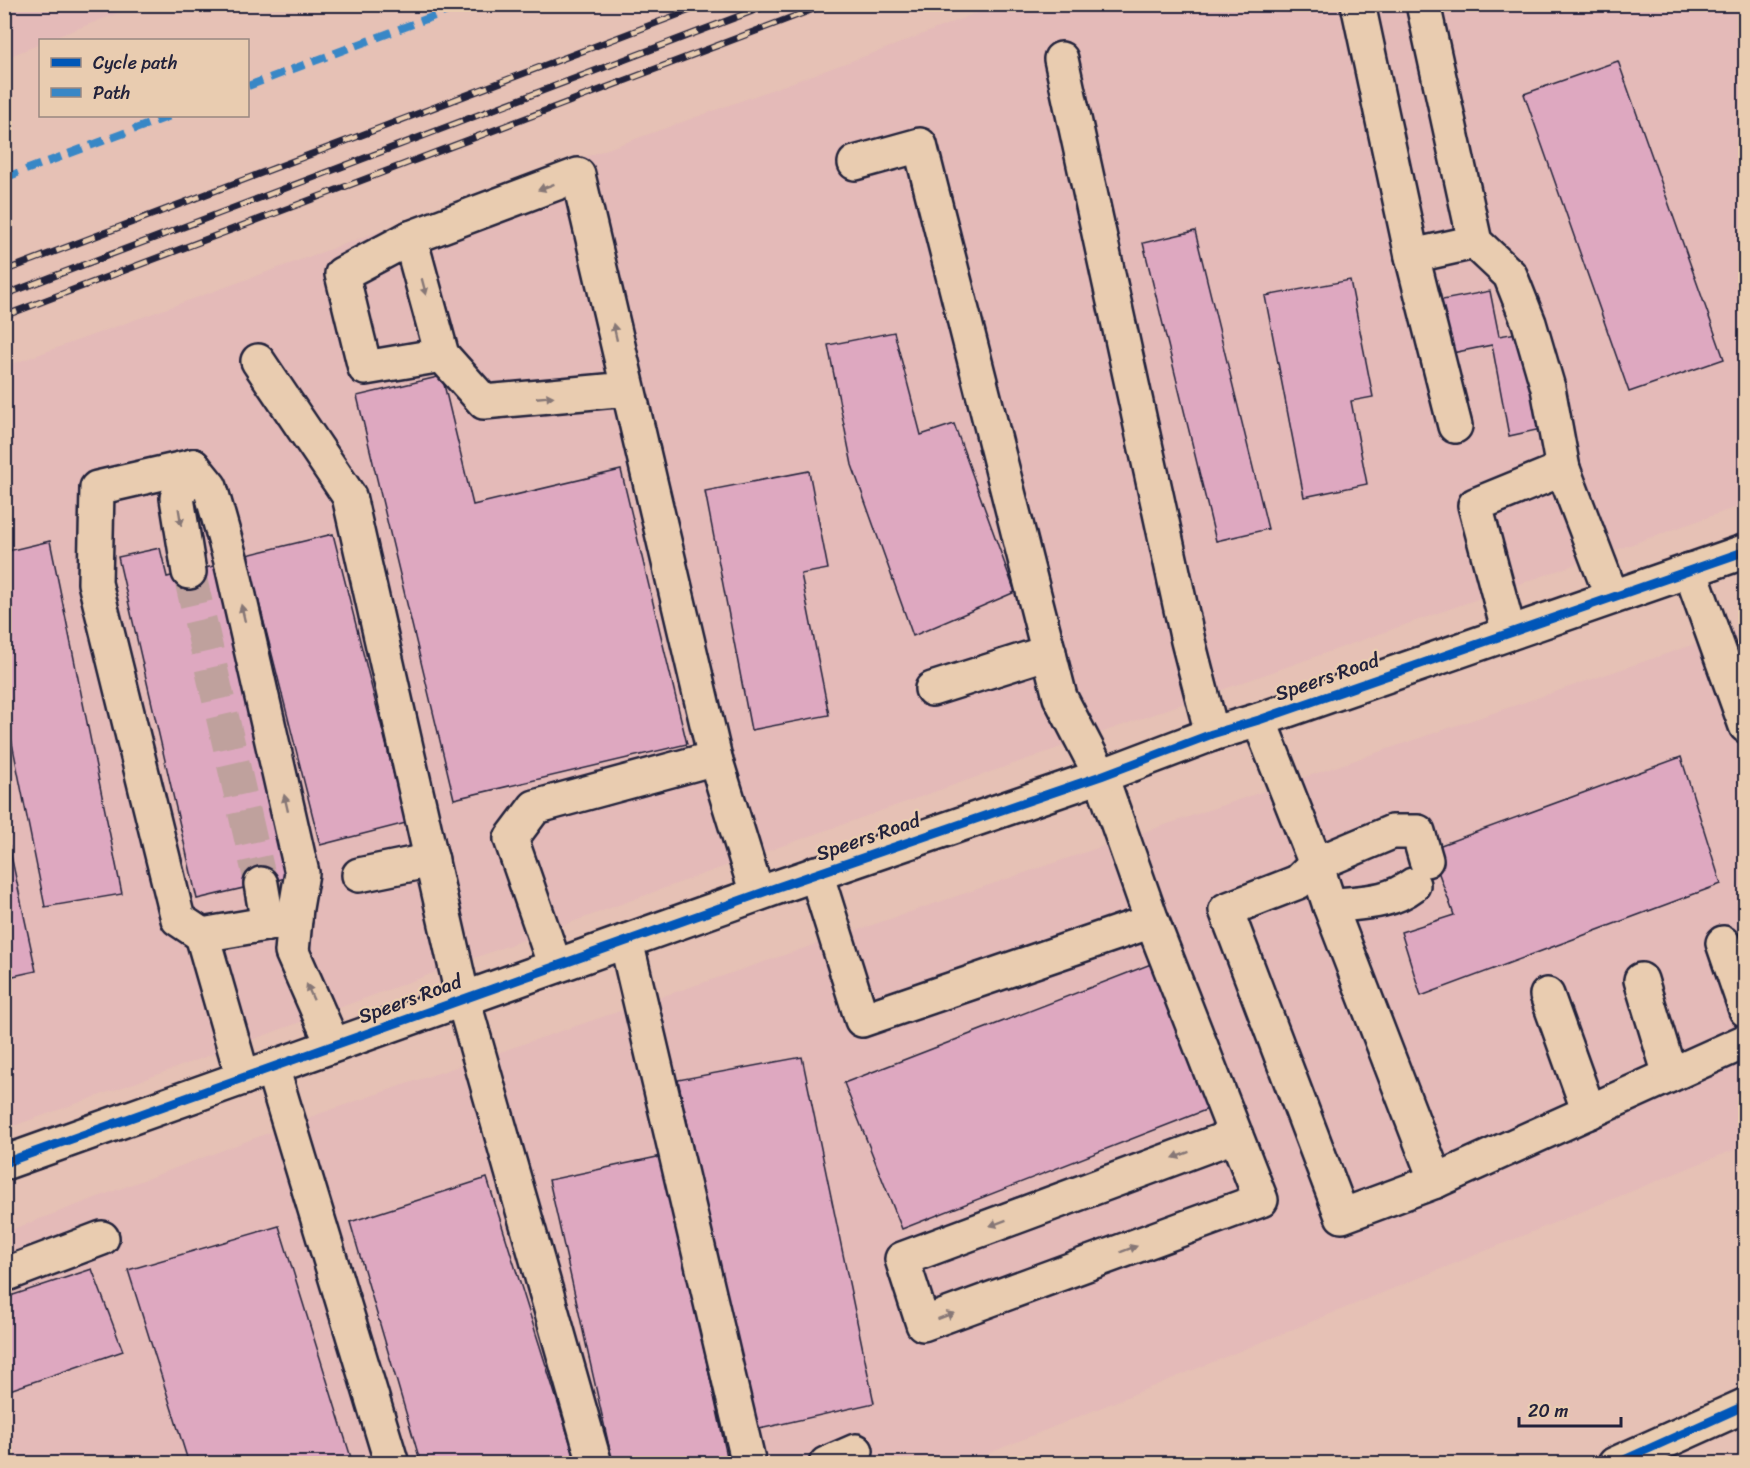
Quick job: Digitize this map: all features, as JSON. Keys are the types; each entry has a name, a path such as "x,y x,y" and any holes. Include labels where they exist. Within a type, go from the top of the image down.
{"main road":[{"path":"1358,4 1412,256 1455,426"},
{"path":"1424,4 1475,242 1510,276 1529,323 1548,388 1563,469 1612,597"},
{"path":"1061,59 1188,640 1212,734"},
{"path":"855,163 920,146 1060,697 1101,776 1152,921 1236,1135 1261,1200 923,1324 902,1259 1236,1135"},
{"path":"442,355 365,368 342,274 410,238 578,175 715,758 757,894"},
{"path":"410,238 442,355 484,402 628,389"},
{"path":"1412,256 1475,242"},
{"path":"258,361 349,496 463,999 595,1464"},
{"path":"189,572 177,498 194,466"},
{"path":"194,466 210,487 231,561 302,873 282,921"},
{"path":"194,466 97,488 94,583 178,919 202,935 257,1072 392,1464"},
{"path":"1509,633 1475,505 1563,469"},
{"name":"Speers Road","path":"4,1163 816,873 1746,551"},
{"path":"1690,570 1746,726"},
{"path":"932,689 1049,652"},
{"path":"1259,720 1436,1181"},
{"path":"555,966 511,839 535,807 715,758"},
{"path":"1330,906 1383,900 1400,895 1420,873 1418,832 1392,832 1316,864 1298,882 1226,910 1342,1216 1436,1181 1746,1041"},
{"path":"359,875 432,860"},
{"path":"816,873 862,1020 1152,921"},
{"path":"261,884 282,921 292,952 333,1046"},
{"path":"202,935 282,921"},
{"path":"626,941 749,1464"},
{"path":"1723,943 1746,1010"},
{"path":"1641,980 1670,1075"},
{"path":"1547,995 1589,1112"},
{"path":"4,1275 102,1239"},
{"path":"1616,1464 1746,1405"},
{"path":"826,1464 856,1451"}],"shaded area":[{"path":"5,4 139,4 51,39 39,39 39,44 5,58"},
{"path":"996,5 1745,5 1745,504 692,878 5,1129 4,367 893,46"},
{"path":"1745,627 1745,1146 965,1463 5,1464 5,1232 324,1112"}],"building":[{"path":"1618,61 1724,359 1629,392 1524,94"},
{"path":"1195,231 1268,529 1216,541 1143,243"},
{"path":"1350,280 1373,397 1351,401 1367,484 1304,497 1265,296"},
{"path":"1490,291 1499,336 1523,332 1541,429 1509,436 1492,345 1447,354 1437,301"},
{"path":"894,332 921,435 954,424 1015,592 913,636 852,465 828,345"},
{"path":"442,376 473,505 621,470 687,744 454,799 357,396"},
{"path":"809,471 828,569 801,574 829,715 751,730 705,491"},
{"path":"333,534 406,823 320,845 247,555"},
{"path":"50,541 122,894 45,907 4,703 4,552"},
{"path":"160,548 167,577 218,565 290,877 197,899 118,557"},
{"path":"1681,757 1721,884 1421,996 1401,932 1454,915 1430,849"},
{"path":"9,846 36,971 4,978 4,847"},
{"path":"1151,964 1208,1109 902,1229 844,1083"},
{"path":"802,1057 874,1403 755,1430 678,1080"},
{"path":"662,1156 728,1461 716,1464 638,1464 637,1458 613,1464 549,1180"},
{"path":"487,1178 577,1464 421,1464 350,1222"},
{"path":"279,1226 353,1464 189,1464 128,1270"},
{"path":"92,1269 123,1351 4,1392 4,1298"}],"tunnel":[{"path":"189,572 261,884"}],"railway":[{"path":"4,271 706,4"},
{"path":"4,295 771,4"},
{"path":"4,316 827,4"}],"marked path":[{"path":"249,86 466,4"},
{"path":"4,178 167,117"}],"cycle path":[{"path":"4,1163 775,888 1101,776 1212,734 1259,720 1746,551"},
{"path":"1615,1464 1746,1405"}]}
